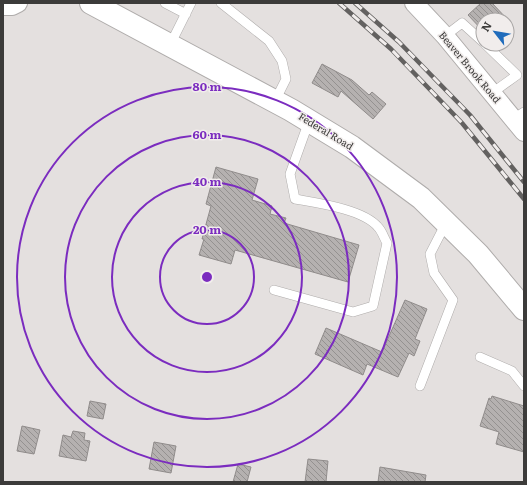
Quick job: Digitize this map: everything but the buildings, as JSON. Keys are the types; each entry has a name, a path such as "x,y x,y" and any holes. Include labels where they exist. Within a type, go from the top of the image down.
{"main road":[{"name":"Federal Road","path":"91,3 275,101 352,147 421,198 478,254 524,309"}],"street":[{"path":"3,6 12,6 18,3"},
{"name":"Beaver Brook Road","path":"414,3 445,36 492,93 520,121"}],"lane":[{"path":"165,3 186,14"},
{"path":"170,45 191,3"},
{"path":"221,3 269,41 282,61 286,79 275,101"},
{"path":"445,36 462,23 475,35"},
{"path":"492,93 517,76 493,52"},
{"path":"274,290 353,312 373,306 387,243 377,226 362,216 325,204 295,199 290,174 309,121"},
{"path":"420,386 453,300 434,273 430,254 446,223"},
{"path":"480,357 512,371 524,386"}],"railway":[{"path":"339,3 391,49 462,123 524,199"},
{"path":"355,3 399,42 470,115 524,182"}]}
